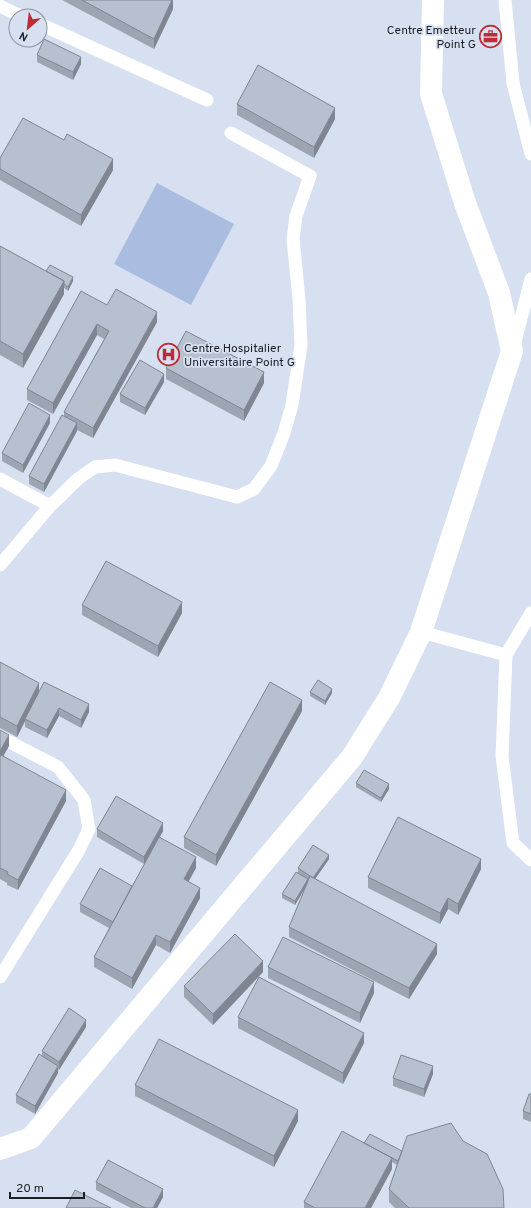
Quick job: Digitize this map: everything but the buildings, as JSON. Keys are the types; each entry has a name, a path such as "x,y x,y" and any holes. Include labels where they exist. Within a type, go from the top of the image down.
{"street":[{"path":"0,1149 31,1138 352,757 389,698 421,632 512,351 499,293 465,203 431,94 433,0"}],"lane":[{"path":"505,0 514,83 531,154"},
{"path":"48,28 207,100"},
{"path":"0,565 50,506 79,478 95,467 115,465 237,497 254,489 271,466 284,433 292,405 301,345 299,299 293,239 296,216 310,176 231,133"},
{"path":"512,351 531,279"},
{"path":"0,479 50,506"},
{"path":"531,613 506,655 502,756 513,843 531,860"},
{"path":"421,632 506,655"},
{"path":"0,737 58,767 84,800 88,828 79,850 0,977"}],"shaded area":[{"path":"157,183 234,224 191,305 114,264"}],"place":[{"name":"Centre Emetteur Point G","path":"491,37"},
{"name":"Centre Hospitalier Universitaire Point G","path":"169,355"}]}
